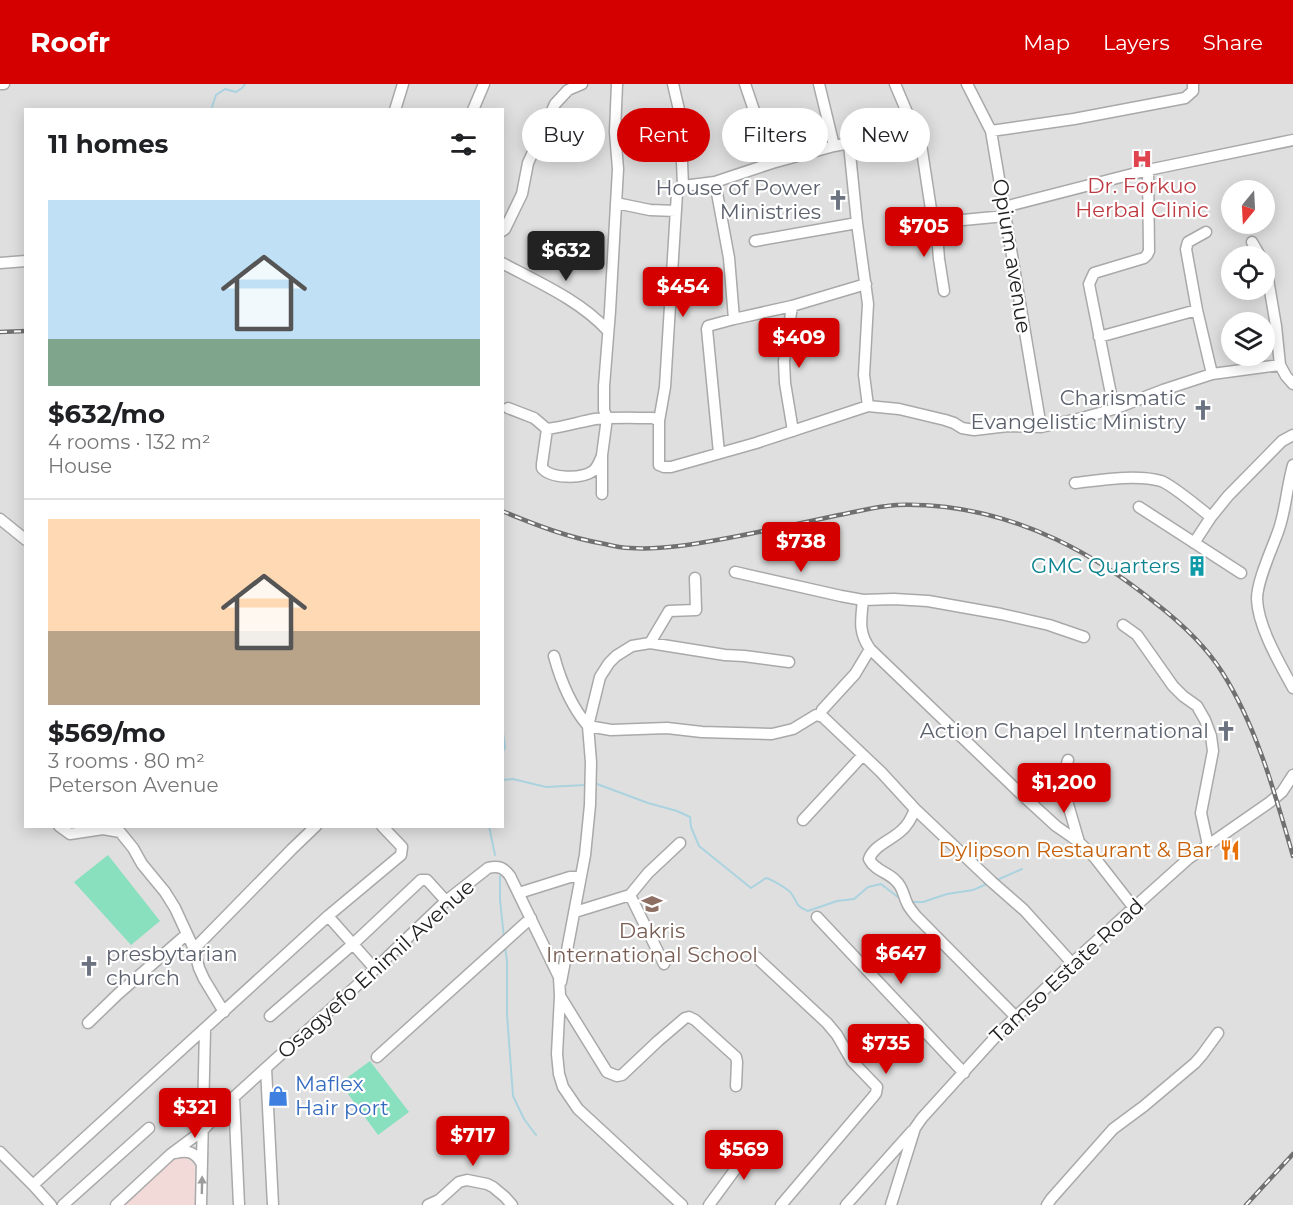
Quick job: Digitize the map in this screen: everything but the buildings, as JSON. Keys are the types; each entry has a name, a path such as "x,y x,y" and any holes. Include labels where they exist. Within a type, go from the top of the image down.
{"street":[{"path":"396,108 403,84"},
{"path":"474,108 484,84"},
{"path":"504,230 522,194 528,164 555,104 568,90 582,84"},
{"path":"602,494 602,455 607,418 604,398 618,169 615,132 617,84"},
{"path":"673,84 680,114 683,186"},
{"path":"745,84 772,164"},
{"path":"819,84 834,146"},
{"path":"895,84 905,108"},
{"path":"991,131 1185,99 1193,91 1193,84"},
{"name":"Opium avenue","path":"971,86 991,131 1041,427"},
{"path":"924,162 932,216 942,222 1005,211 1148,170 1293,140"},
{"path":"840,145 715,182 683,186 677,193 665,387 658,421 659,465 671,467 756,443 868,406 899,409 975,430 1008,426 1041,427 1114,410 1163,390 1212,374 1280,365"},
{"path":"851,162 868,304 864,375 868,406"},
{"path":"1114,410 1089,285 1094,273 1144,258 1147,255 1149,251 1148,170"},
{"path":"715,182 729,258 734,319"},
{"path":"616,203 654,210 676,211"},
{"path":"936,220 944,291"},
{"path":"755,241 857,223"},
{"path":"1206,232 1188,242 1186,249 1212,374"},
{"path":"1252,242 1254,246"},
{"path":"0,263 24,261"},
{"path":"504,264 575,304 608,330"},
{"path":"719,453 707,328 710,324 792,306 866,284"},
{"path":"1272,300 1280,365 1293,384"},
{"path":"792,306 784,361 785,383 794,431"},
{"path":"1099,337 1197,310"},
{"path":"508,408 534,418 547,429 607,418 653,418 658,421"},
{"path":"547,429 542,468 547,473 558,476 589,473 597,467 602,455"},
{"path":"1194,543 1228,496 1282,441 1293,435"},
{"path":"1293,467 1280,527 1260,583 1257,599 1271,646 1293,688"},
{"path":"1075,483 1129,477 1161,482 1170,486 1211,518"},
{"path":"1139,507 1241,573"},
{"path":"0,519 24,538"},
{"path":"735,572 863,600 928,601 1032,621 1084,637"},
{"path":"650,642 669,610 696,610 695,578"},
{"path":"863,600 862,633 870,650 1056,826 1079,842 1095,858 1134,908"},
{"path":"1124,625 1144,642 1179,693 1197,706 1207,725 1213,751 1201,813 1208,845"},
{"path":"736,1086 736,1057 690,1017 685,1018 658,1041 622,1075 617,1076 607,1072 560,992 581,877 590,805 591,762 588,726 600,677 616,656 632,646 650,642 725,655 789,662"},
{"path":"820,716 825,707 855,674 870,650"},
{"path":"554,656 569,699 588,726 611,730 667,728 772,734 793,729 816,715 823,717 915,809 1024,910 1072,963"},
{"path":"803,820 863,755"},
{"path":"1068,760 1063,786 1079,842"},
{"name":"Tamso Estate Road","path":"891,1205 915,1128 992,1040 1072,963 1188,860 1270,802 1282,792 1293,775"},
{"path":"915,809 902,830 873,852 869,859 872,865 898,882 907,904 916,916 1016,1017"},
{"path":"62,828 70,834 103,829 122,829 141,864 175,908 194,949 204,979 225,1012"},
{"path":"194,949 314,828"},
{"path":"33,1185 328,916 401,855 402,847 384,828"},
{"path":"575,912 630,895 641,880 680,843"},
{"name":"Osagyefo Enimil Avenue","path":"116,1205 171,1154 202,1131 234,1097 446,901 488,868 495,866 505,869 510,876 559,977 557,1040 559,1074 563,1087 578,1109 682,1205"},
{"path":"519,893 570,877 581,877"},
{"path":"270,1016 421,879 427,880 446,901"},
{"path":"630,895 664,964"},
{"path":"328,916 375,969"},
{"path":"817,917 964,1073"},
{"path":"377,1057 531,918"},
{"path":"88,1023 187,934"},
{"path":"756,957 827,1023 852,1061 877,1087 873,1097 781,1205"},
{"path":"201,1205 205,1029"},
{"path":"1047,1205 1113,1128 1144,1106 1194,1063 1218,1032"},
{"path":"266,1068 273,1205"},
{"path":"234,1097 239,1205"},
{"path":"63,1205 149,1128"},
{"path":"846,1205 915,1128"},
{"path":"709,1205 736,1167 760,1142"},
{"path":"171,1154 186,1150 197,1156 202,1164"},
{"path":"0,1152 51,1205"},
{"path":"428,1205 439,1200 459,1182 467,1180 493,1187 512,1205"}],"shaded area":[{"path":"0,84 1293,84 1293,1205 0,1205"},
{"path":"173,1158 188,1158 195,1165 196,1205 123,1205"}],"green space":[{"path":"108,855 160,921 131,945 74,882"},
{"path":"370,1061 409,1112 378,1135 340,1083"}],"waterway":[{"path":"212,108 216,95 225,89 236,92 245,84"},
{"path":"504,740 504,749"},
{"path":"504,780 513,779 546,787 586,785"},
{"path":"597,784 690,817 691,827 699,846 751,888 766,878 789,891 799,906 808,911 837,901 854,899 868,887 881,884 899,898"},
{"path":"489,828 495,855"},
{"path":"997,880 1022,869"},
{"path":"500,876 504,938"},
{"path":"911,902 923,902 947,894 973,890 989,883"},
{"path":"505,947 513,1096 524,1119 536,1135"}],"railway":[{"path":"0,332 24,331"},
{"path":"504,512 566,535 627,548 691,544 869,509 902,505 939,506 975,512 1030,528 1082,553 1131,584 1173,618 1208,652 1234,693 1255,738 1293,856"},
{"path":"1246,1205 1293,1154"}],"place":[{"name":"Dr. Forkuo Herbal Clinic","path":"1142,159"},
{"name":"House of Power Ministries","path":"838,200"},
{"name":"Charismatic Evangelistic Ministry","path":"1203,410"},
{"name":"GMC Quarters","path":"1197,566"},
{"name":"Action Chapel International","path":"1226,731"},
{"name":"Dylipson Restaurant & Bar","path":"1230,850"},
{"name":"Dakris International School","path":"652,904"},
{"name":"presbytarian church","path":"89,966"},
{"name":"Maflex Hair port","path":"278,1096"}]}
